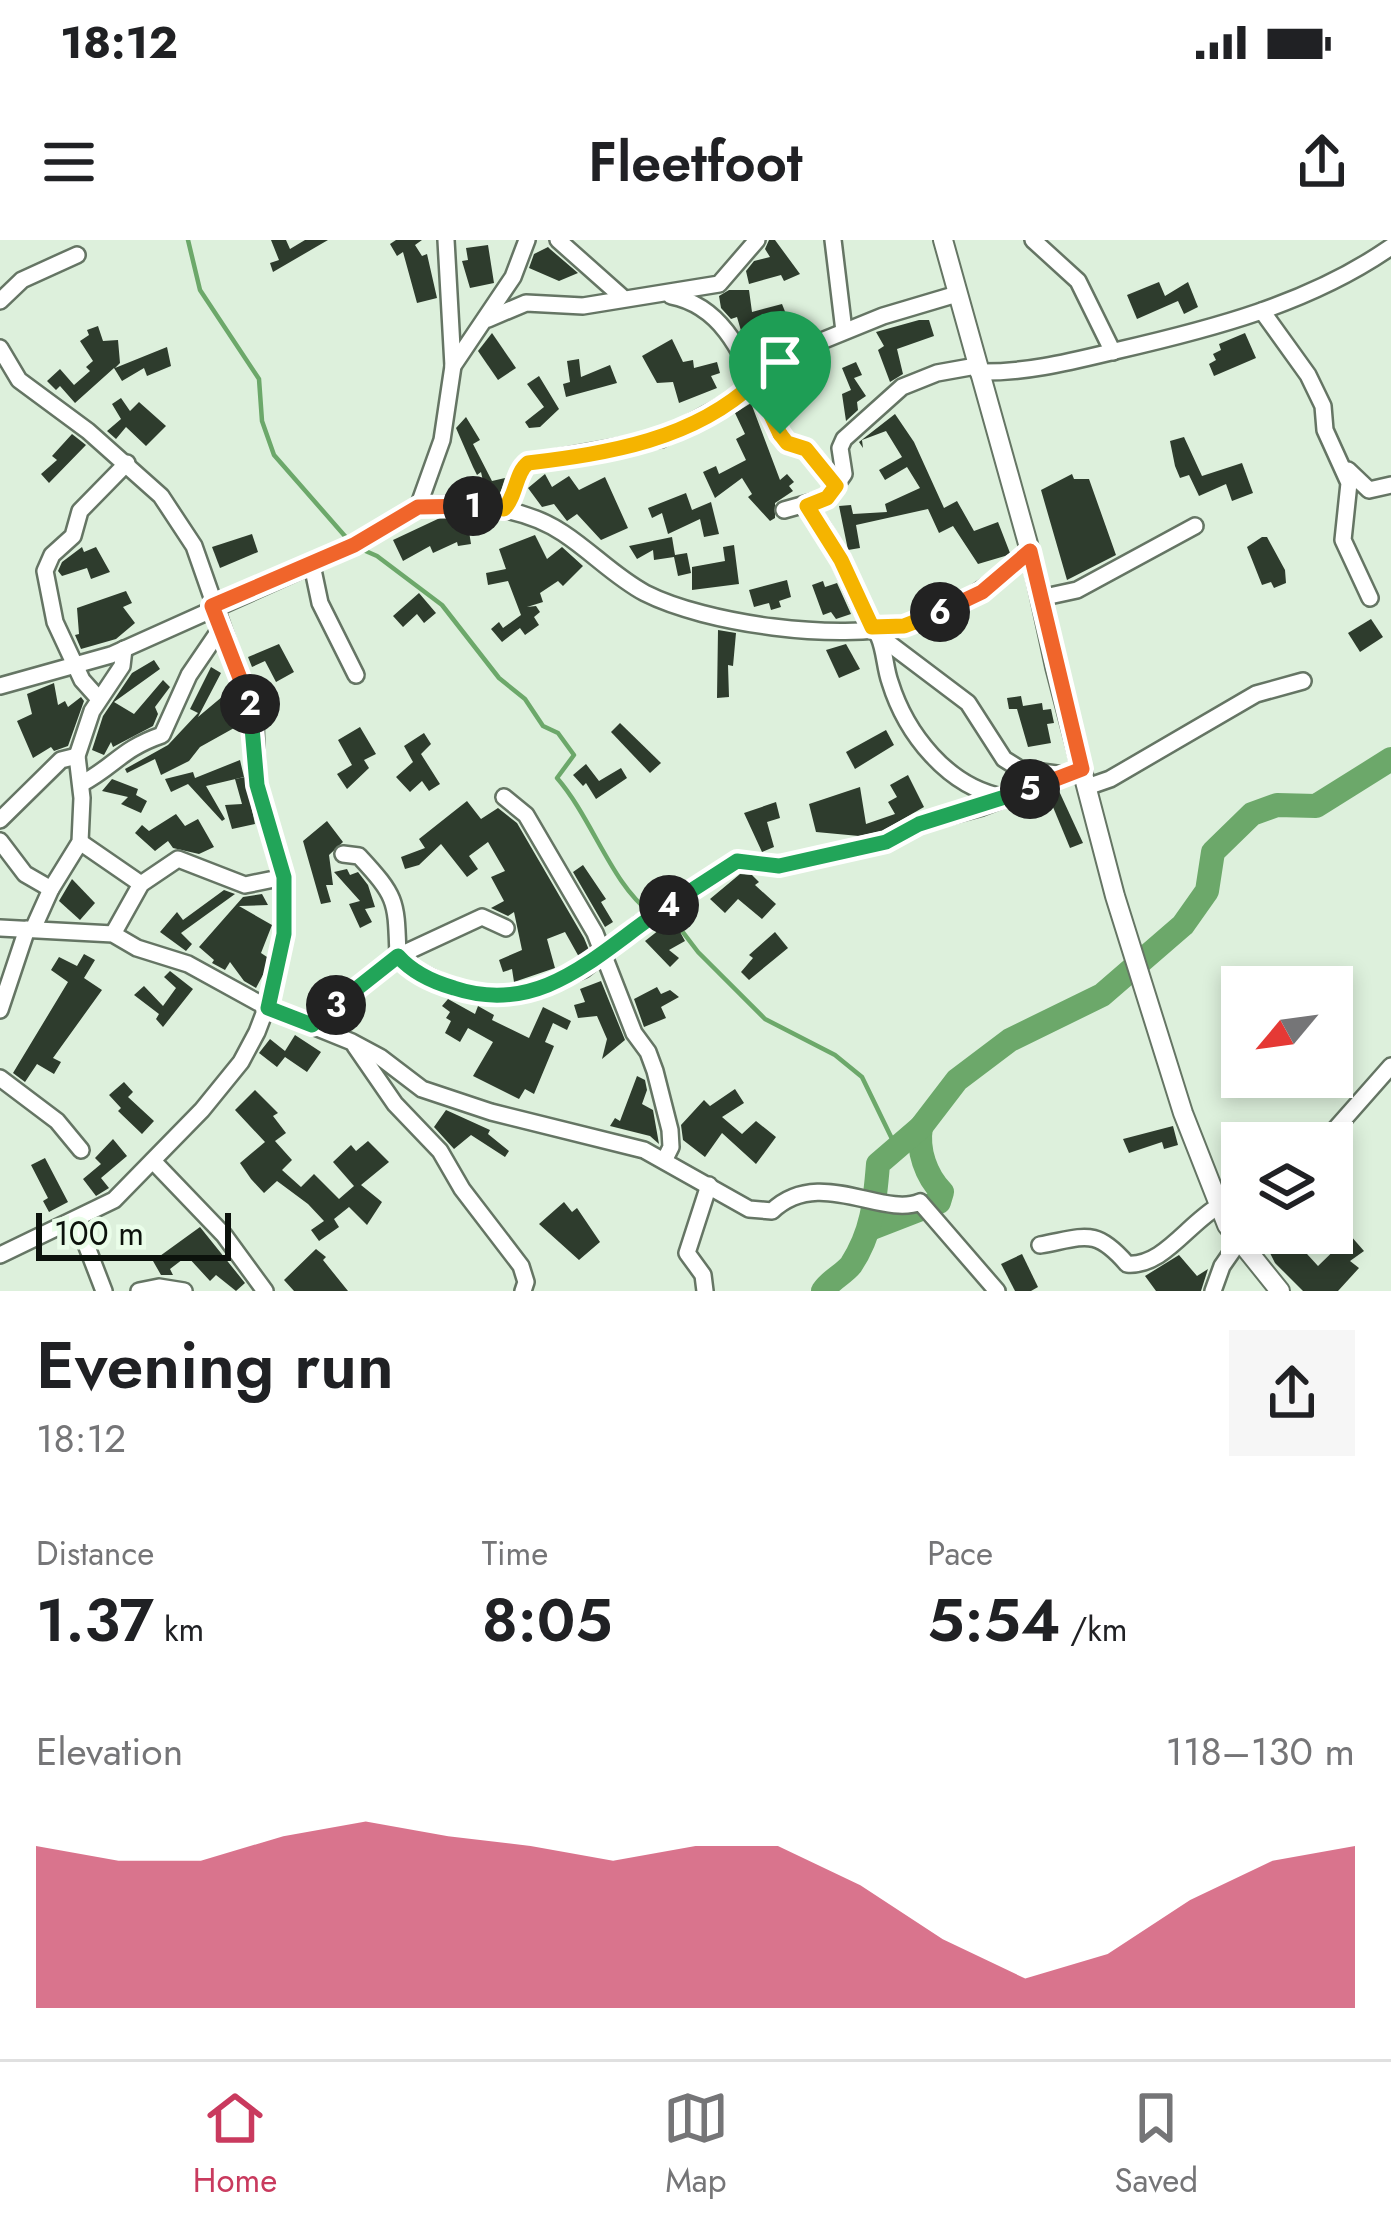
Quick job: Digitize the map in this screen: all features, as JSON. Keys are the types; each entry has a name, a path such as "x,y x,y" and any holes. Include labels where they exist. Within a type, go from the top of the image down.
{"street":[{"path":"418,507 442,440 453,366 446,240"},
{"path":"453,366 514,277 527,240"},
{"path":"559,240 621,296"},
{"path":"488,319 526,303 584,306 621,296 719,284 757,240"},
{"path":"833,240 844,331"},
{"path":"943,240 1030,551 1078,777 1183,1113 1221,1212"},
{"path":"1033,240 1078,280 1113,352"},
{"path":"784,510 827,498 844,474 840,448 844,439 915,380 977,369 1029,371 1262,311 1352,273 1391,247"},
{"path":"0,301 22,280 77,255"},
{"path":"656,292 697,306 733,340 780,434 787,443 806,449 836,486"},
{"path":"504,509 518,492 520,471 528,463 661,439 724,406 779,360 844,331 957,294"},
{"path":"1262,311 1307,375 1322,406 1329,439 1346,468 1369,490 1391,485"},
{"path":"0,348 19,380 127,463 181,521 255,720 257,785 284,877 284,934 268,1008 241,1061 114,1200 0,1256"},
{"path":"99,699 55,622 45,571 52,555 73,536 80,511 127,463"},
{"path":"1346,468 1350,501 1342,540 1370,598"},
{"path":"807,506 841,560 875,631 895,696 937,761 969,785 1006,797"},
{"path":"0,686 124,649 312,565 418,507 504,509 544,522 624,580 679,607 752,625 813,632 904,626 970,599 1030,551"},
{"path":"1040,598 1077,590 1195,526"},
{"path":"312,565 320,603 356,675"},
{"path":"80,784 102,772 126,748 162,735 189,675 221,628"},
{"path":"875,631 976,711 1004,759 1020,769 1078,777 1110,779 1256,694 1303,681"},
{"path":"0,1010 30,929 80,842 77,756 99,699 115,682 124,649"},
{"path":"0,820 61,760 77,756"},
{"path":"398,956 430,979 490,996 548,986 603,954 639,924 737,861 779,866 886,842 919,824 1078,777"},
{"path":"504,796 526,815 585,913 634,1033 648,1052 670,1130 671,1148 665,1159"},
{"path":"0,841 25,874 51,889"},
{"path":"80,842 142,884"},
{"path":"343,854 359,856 387,888 399,915 398,956"},
{"path":"113,934 142,884 178,859 245,885 284,877"},
{"path":"312,1025 398,956 482,917 506,928"},
{"path":"0,928 113,934 137,948 188,964 268,1008 352,1042 422,1089 665,1159 761,1212 772,1211 786,1198 843,1191 902,1207 920,1202 997,1291"},
{"path":"352,1042 395,1104 440,1151 524,1282 536,1291"},
{"path":"1342,1122 1391,1066"},
{"path":"0,1078 57,1121 81,1150"},
{"path":"153,1161 224,1235 265,1291"},
{"path":"705,1291 703,1275 687,1253 709,1185"},
{"path":"1040,1245 1096,1236 1127,1264 1140,1265 1166,1253 1180,1233 1217,1207"},
{"path":"77,1221 104,1291"},
{"path":"1213,1291 1232,1254"},
{"path":"1253,1254 1280,1291"},
{"path":"139,1291 159,1287 184,1291"}],"building":[{"path":"271,240 286,240 290,249 305,240 328,240 273,272 270,263 279,260"},
{"path":"422,240 415,245 422,256 427,254 437,298 417,303 403,252 397,256 390,244"},
{"path":"769,240 775,240 800,274 784,281 781,275 749,284 746,271 754,261 770,257 765,249"},
{"path":"488,245 494,283 470,288 462,261 468,260 466,248"},
{"path":"548,247 578,273 559,281 529,268 534,254"},
{"path":"1159,282 1165,296 1188,282 1198,307 1184,314 1178,301 1137,319 1127,295"},
{"path":"729,290 749,290 752,312 782,304 788,319 772,326 774,331 742,334 737,317 731,319 721,308 719,296"},
{"path":"929,320 934,336 897,349 903,374 890,382 878,350 884,346 876,332"},
{"path":"98,326 103,341 118,340 120,363 115,368 167,347 171,366 147,376 144,368 122,381 114,368 75,403 60,386 56,390 47,381 60,369 74,385 90,371 86,367 93,361 80,341 89,335 87,330"},
{"path":"492,333 516,368 498,380 478,351"},
{"path":"1245,333 1256,358 1214,376 1209,364 1221,350 1219,344"},
{"path":"672,339 683,362 693,360 694,368 717,362 720,373 711,376 717,388 679,403 673,382 657,383 642,356"},
{"path":"579,359 581,377 610,365 617,383 566,397 567,361"},
{"path":"856,362 862,375 854,378 866,396 846,421 842,394 851,390 842,368"},
{"path":"539,376 559,409 540,427 529,428 525,422 544,407 527,384"},
{"path":"121,398 130,411 139,402 166,426 146,446 126,427 116,439 107,431 121,419 112,404"},
{"path":"751,403 780,480 787,474 794,482 789,486 793,491 775,503 775,518 770,521 748,497 752,494 742,478 715,498 703,472 716,466 719,474 746,460 736,439 745,434 735,413"},
{"path":"895,414 914,442 944,508 957,501 974,531 998,522 1010,553 978,564 953,526 939,533 928,509 856,525 860,548 848,550 839,506 851,505 853,514 887,512 885,504 920,488 907,467 885,480 879,470 902,457 886,431 862,440 863,448 859,442"},
{"path":"466,417 480,440 473,444 492,481 505,478 500,494 486,495 481,472 477,475 473,467 456,428"},
{"path":"72,434 86,445 49,483 41,474 57,460 52,456"},
{"path":"1184,437 1202,476 1242,463 1253,493 1232,501 1226,484 1199,496 1189,475 1180,478 1175,466 1170,441"},
{"path":"545,474 552,487 569,476 579,490 605,477 628,528 601,540 577,514 567,521 554,504 542,507 528,488"},
{"path":"1072,474 1074,479 1089,479 1116,555 1067,580 1041,490"},
{"path":"686,493 692,510 711,502 719,534 704,537 700,519 668,534 662,513 652,518 648,508"},
{"path":"442,517 457,517 458,526 468,525 471,544 458,546 457,542 433,553 430,546 403,561 393,540"},
{"path":"252,534 258,552 220,568 212,547"},
{"path":"535,535 547,559 562,547 583,566 563,586 558,581 540,593 543,602 527,607 536,606 540,612 534,617 539,625 525,635 520,628 502,642 491,629 499,622 503,628 521,615 508,581 488,585 486,573 506,569 499,549"},
{"path":"672,537 675,555 687,553 691,573 678,576 674,557 654,560 653,550 637,559 629,546"},
{"path":"1267,537 1285,570 1286,583 1274,588 1271,582 1262,585 1247,547"},
{"path":"734,545 739,584 692,590 692,567 725,561 723,547"},
{"path":"82,547 84,552 96,547 110,572 91,579 87,568 62,576 58,571 62,562"},
{"path":"787,580 791,597 779,601 781,607 771,610 769,603 754,607 749,590"},
{"path":"823,581 825,587 837,583 851,614 836,619 831,612 823,615 812,585"},
{"path":"126,591 132,603 123,607 135,623 116,639 81,649 75,635 79,634 77,608"},
{"path":"419,593 436,613 424,623 417,614 403,627 393,616"},
{"path":"1371,619 1383,637 1360,652 1348,633"},
{"path":"718,630 736,633 733,666 728,665 729,697 717,698"},
{"path":"279,644 294,672 276,682 265,661 252,667 248,657"},
{"path":"846,644 860,669 839,678 826,650"},
{"path":"154,660 160,669 114,702 134,714 163,680 170,687 155,707 158,714 153,726 113,747 111,742 104,755 92,750 103,716 132,673"},
{"path":"211,667 221,673 198,717 229,691 243,723 161,775 155,759 127,773 125,769 168,745 198,713 190,709"},
{"path":"54,683 58,705 65,701 68,707 81,697 84,701 68,746 54,751 51,747 33,758 17,721 32,714 27,694"},
{"path":"1021,696 1023,706 1042,703 1043,710 1051,709 1054,723 1047,724 1051,743 1028,747 1017,709 1009,709 1007,698"},
{"path":"620,723 661,763 650,773 611,732"},
{"path":"360,727 376,754 364,760 369,768 347,789 337,774 352,765 338,740"},
{"path":"886,730 894,745 855,769 846,752"},
{"path":"424,733 431,744 421,754 440,784 429,791 422,781 410,792 396,777 413,762 404,746"},
{"path":"240,760 244,777 206,786 222,821 188,784 171,792 165,779 193,772 195,778"},
{"path":"586,764 599,781 621,768 627,778 596,799 586,783 583,786 573,775"},
{"path":"908,775 924,807 882,831 859,836 816,832 809,804 860,787 866,824 895,814 888,802 897,797 890,785"},
{"path":"245,777 255,824 232,829 225,805 242,804 235,779"},
{"path":"112,779 138,789 136,795 147,801 141,813 121,804 128,797 102,791"},
{"path":"1059,791 1083,843 1070,848 1048,795"},
{"path":"467,801 481,819 498,808 517,823 589,950 579,957 565,932 547,939 555,968 514,982 512,969 503,972 499,960 522,950 514,912 508,916 491,908 504,901 491,877 505,871 488,842 469,856 478,869 467,877 441,844 419,865 405,869 401,857 425,848 419,839"},
{"path":"776,802 780,818 767,822 774,847 762,852 744,813"},
{"path":"176,814 185,826 198,819 214,847 199,854 173,848 168,841 155,851 135,833 142,825 149,831"},
{"path":"327,821 343,842 329,855 333,885 326,885 331,902 321,904 303,841"},
{"path":"583,865 606,899 601,902 613,922 605,927 573,872"},
{"path":"347,869 350,875 358,872 368,885 375,907 365,909 372,922 360,928 349,904 360,901 334,872"},
{"path":"740,874 752,875 759,882 755,885 776,904 762,919 738,899 725,913 710,899"},
{"path":"72,879 95,903 80,920 59,901"},
{"path":"224,890 235,894 181,933 192,944 186,951 160,932 177,912 183,920"},
{"path":"262,894 268,905 239,906 272,925 261,953 267,957 265,971 256,988 230,962 225,970 199,947 243,897"},
{"path":"673,919 685,941 669,950 679,958 670,967 645,941"},
{"path":"775,932 788,948 749,980 741,972 753,958 749,955"},
{"path":"84,954 95,960 84,978 102,990 53,1058 61,1062 54,1074 37,1064 25,1082 13,1073 68,982 51,970 59,957 77,966"},
{"path":"170,971 193,989 163,1027 156,1019 159,1014 134,995 144,986 163,1006 176,988 164,977"},
{"path":"601,981 625,1040 602,1059 607,1039 597,1016 578,1018 574,1005 585,1002 580,989"},
{"path":"657,987 661,994 670,990 679,997 661,1007 666,1018 644,1027 634,999"},
{"path":"448,999 475,1014 478,1006 494,1015 492,1020 529,1038 543,1007 571,1021 567,1030 553,1023 545,1042 554,1046 534,1094 525,1089 519,1099 473,1076 493,1042 468,1028 460,1042 445,1033 450,1012 442,1006"},
{"path":"295,1035 321,1052 307,1072 285,1057 277,1067 259,1053 270,1039 285,1051"},
{"path":"637,1076 645,1080 642,1104 653,1110 659,1144 650,1136 610,1126 615,1118 620,1121"},
{"path":"124,1082 133,1092 128,1097 154,1121 142,1134 109,1095"},
{"path":"735,1089 744,1103 722,1117 742,1134 756,1121 776,1137 756,1164 722,1133 705,1157 683,1140 681,1125 704,1100 710,1106"},
{"path":"255,1090 278,1113 273,1116 286,1133 275,1141 292,1160 282,1170 301,1187 314,1174 339,1199 354,1186 333,1162 351,1145 356,1151 368,1141 389,1162 361,1185 382,1202 367,1225 349,1207 334,1219 339,1227 319,1241 311,1230 324,1221 308,1204 277,1181 264,1193 251,1179 240,1163 265,1142 235,1110"},
{"path":"446,1110 490,1130 488,1134 509,1151 505,1157 471,1135 454,1149 434,1127"},
{"path":"1173,1126 1178,1145 1164,1149 1162,1142 1129,1153 1123,1139"},
{"path":"113,1139 127,1156 101,1178 109,1188 96,1196 83,1179 101,1164 95,1158"},
{"path":"45,1158 68,1202 49,1212 43,1201 48,1198 31,1165"},
{"path":"564,1202 572,1212 577,1208 600,1242 579,1260 539,1224"},
{"path":"200,1227 245,1283 236,1291 216,1275 210,1281 187,1256 170,1269 173,1275 161,1275 153,1261"},
{"path":"1353,1238 1364,1251 1350,1261 1359,1268 1338,1291 1303,1291 1270,1254 1307,1254 1318,1266 1330,1254 1353,1254"},
{"path":"316,1249 348,1291 294,1291 284,1280"},
{"path":"1022,1254 1038,1287 1031,1291 1015,1291 1001,1264"},
{"path":"1179,1255 1197,1276 1208,1269 1201,1291 1156,1291 1145,1276"}],"waterway":[{"path":"188,240 200,290 259,379 262,421 274,455 351,543"},
{"path":"361,549 442,605 499,678 525,699 543,726 558,733 574,755 557,778 613,869 651,913"},
{"path":"823,1291 851,1265 864,1241 878,1164 921,1127 957,1080 1010,1040 1102,995 1183,925 1207,891 1213,852 1252,814 1277,805 1316,806 1391,759"},
{"path":"678,906 682,931 698,952 765,1019 835,1055 862,1077 895,1145"},
{"path":"872,1228 939,1202 942,1192 924,1162 921,1127"}],"route":[{"path":"755,382 780,434 787,443 806,449 836,486 827,498 807,506 841,560 872,627 904,626 970,599 1030,551 1082,769 982,808 919,824 886,842 779,866 737,861 639,924 584,970 530,992 490,996 453,988 410,968 398,956 312,1025 268,1008 284,934 284,877 257,785 255,720 212,606 354,545 418,507 504,509 518,492 520,471 528,463 661,439 724,406 755,382"}]}
